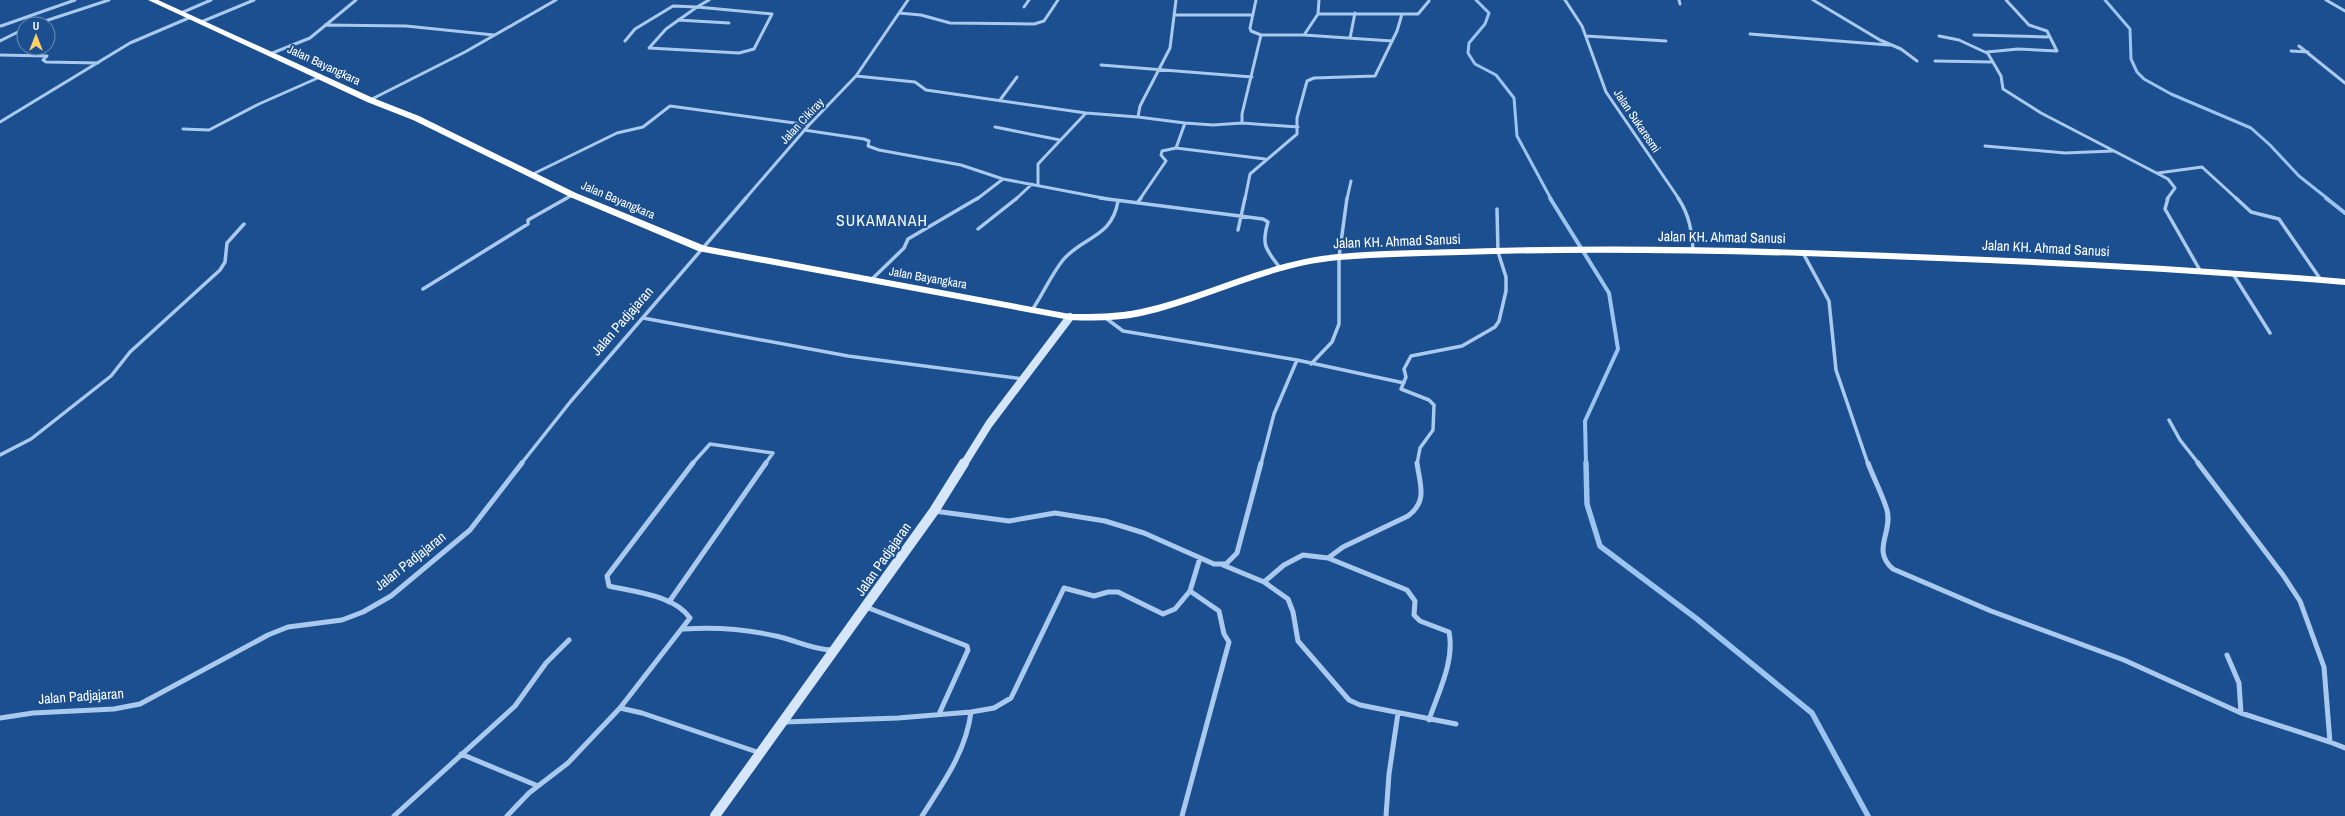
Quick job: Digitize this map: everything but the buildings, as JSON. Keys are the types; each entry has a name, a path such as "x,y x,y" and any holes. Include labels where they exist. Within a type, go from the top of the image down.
{"highway":[{"name":"Jalan Bayangkara","path":"152,0 192,17 370,100 416,118 530,175 702,250 1070,317 1107,319"},
{"name":"Jalan KH. Ahmad Sanusi","path":"1107,319 1156,309 1310,259 1545,250 1693,250 2002,260 2345,282"}],"street":[{"path":"0,26 75,0"},
{"path":"56,17 109,0"},
{"path":"181,13 211,0"},
{"path":"201,22 254,0"},
{"path":"270,54 304,42 356,0"},
{"path":"370,100 495,35 556,0"},
{"path":"625,41 635,29 670,7 693,8 772,14 758,44 751,51 739,53 649,48 678,20 693,8 709,0"},
{"name":"Jalan Cikiray","path":"702,250 804,130 856,76 908,0"},
{"path":"1024,7 1029,0"},
{"path":"898,13 921,15 950,23 1034,24 1044,20 1058,0"},
{"path":"1138,117 1140,106 1157,69 1172,42 1176,0"},
{"path":"1256,0 1250,29 1261,35 1304,35 1392,41"},
{"path":"1304,35 1318,14 1319,0"},
{"path":"1318,14 1420,14 1429,0"},
{"name":"Jalan Sukaresmi","path":"1565,0 1576,15 1586,36 1606,92 1686,210 1692,234 1693,250"},
{"path":"1679,0 1680,4"},
{"path":"1813,0 1890,45 1901,49 1917,61"},
{"path":"1987,53 1990,51 2018,49 2056,52 2046,30 2028,25 2006,0"},
{"path":"2326,0 2345,11"},
{"path":"1350,38 1355,13"},
{"path":"1238,230 1250,174 1265,159 1297,134 1297,118 1308,80 1375,76 1392,41 1402,14"},
{"path":"1174,15 1253,15"},
{"path":"0,122 141,38 192,17"},
{"path":"678,20 729,23"},
{"path":"325,25 406,26 495,35"},
{"path":"0,41 16,33"},
{"path":"1750,34 1890,45"},
{"path":"1242,123 1242,114 1261,35"},
{"path":"1974,35 2048,37"},
{"path":"1586,36 1666,41"},
{"path":"1939,36 1959,40 1987,53 2002,76 2002,86 2006,92 2040,113 2168,179 2175,188 2166,201 2165,209 2201,272"},
{"path":"2300,46 2345,83"},
{"path":"2291,51 2309,52"},
{"path":"0,55 48,56 43,60 46,62 99,63"},
{"path":"1935,61 1992,62"},
{"path":"1101,65 1252,77"},
{"path":"856,76 915,82 926,90 1086,113 1213,125 1242,123 1298,127"},
{"path":"183,129 209,130 259,104 320,77"},
{"path":"1000,100 1017,77"},
{"path":"530,175 617,133 643,127 670,106 809,125"},
{"path":"1038,185 1038,164 1086,113"},
{"path":"1176,148 1185,123"},
{"path":"995,127 1060,140"},
{"path":"804,130 864,139 869,141 868,146 879,150 962,165 1003,179 1118,201 1266,220 1268,227 1263,239 1265,247 1280,268"},
{"path":"1985,146 2078,154 2114,151"},
{"path":"1137,203 1150,188 1156,175 1166,161 1161,155 1162,151 1176,148 1265,159"},
{"path":"2157,173 2202,167 2251,212 2279,219 2322,280"},
{"path":"871,281 904,248 908,239 976,200 1003,179"},
{"path":"1311,364 1333,340 1338,328 1340,304 1337,283 1343,220 1351,181"},
{"path":"978,229 991,216 1022,196 1032,184"},
{"path":"423,289 528,224 528,220 573,194"},
{"path":"1032,310 1067,256 1110,225 1117,213 1118,201"},
{"path":"1328,558 1343,546 1408,516 1420,503 1422,497 1417,461 1420,448 1433,430 1434,405 1429,400 1404,392 1401,389 1406,377 1404,369 1411,356 1462,346 1495,327 1499,321 1506,291 1506,277 1498,252 1499,233 1497,209"},
{"path":"0,455 32,439 111,376 130,352 166,317 220,270 225,262 227,243 244,224"},
{"name":"Jalan Padjajaran","path":"0,718 33,713 114,709 140,704 268,635 288,627 351,618 391,596 470,530 549,428 702,250"},
{"path":"1803,254 1827,297 1836,370 1862,449 1888,511 1882,556 1885,562 1893,569 1991,611 2124,660 2241,713 2345,748"},
{"path":"2233,274 2270,333"},
{"name":"Jalan Padjajaran","path":"715,816 934,511 989,424 1070,317"},
{"path":"643,318 848,356 1022,379"},
{"path":"1107,319 1122,331 1180,342 1297,360 1404,383"},
{"path":"1223,565 1238,553 1274,414 1297,360"},
{"path":"2169,420 2180,440 2283,575 2300,601 2324,667 2330,742"},
{"path":"507,816 538,786 568,763 620,708 684,629 690,618 689,614 684,609 669,602 609,586 607,576 707,445 710,444 773,453 669,602"},
{"path":"934,511 1009,522 1020,521 1043,514 1065,514 1105,522 1144,533 1200,558 1223,565 1264,582 1288,599 1293,612 1298,641 1349,700 1360,705 1429,720 1456,724"},
{"path":"1264,582 1284,565 1303,555 1328,558 1407,590 1413,594 1415,602 1414,615 1420,621 1449,632 1452,639 1450,652 1429,720"},
{"path":"782,722 971,712 994,708 1011,698 1064,588 1094,596 1108,592 1118,592 1163,614 1168,614 1173,612 1190,591 1200,558"},
{"path":"1182,816 1228,642 1224,634 1220,611 1190,591"},
{"path":"866,607 967,646 968,650 939,714"},
{"path":"684,629 709,627 734,628 789,639 818,651 834,650"},
{"path":"394,816 515,706 546,663 569,640"},
{"path":"2226,655 2237,674 2243,697 2241,713"},
{"path":"620,708 642,713 760,753"},
{"path":"922,816 958,758 969,735 971,712"},
{"path":"1386,816 1389,774 1398,713"},
{"path":"461,754 538,786"}],"waterway":[{"path":"1476,0 1489,13 1485,24 1469,43 1468,53 1475,64 1496,75 1514,98 1517,136 1551,199"},
{"path":"2105,0 2130,29 2131,59 2137,72 2144,79 2171,94 2251,128 2270,145 2299,176 2328,199"},
{"path":"1550,198 1609,293 1618,349 1585,421 1586,464"},
{"path":"2326,198 2345,213"},
{"path":"1586,463 1587,504 1600,546 1697,619 1812,713 1868,816"}],"district":[{"name":"SUKAMANAH","path":"882,220"}]}
